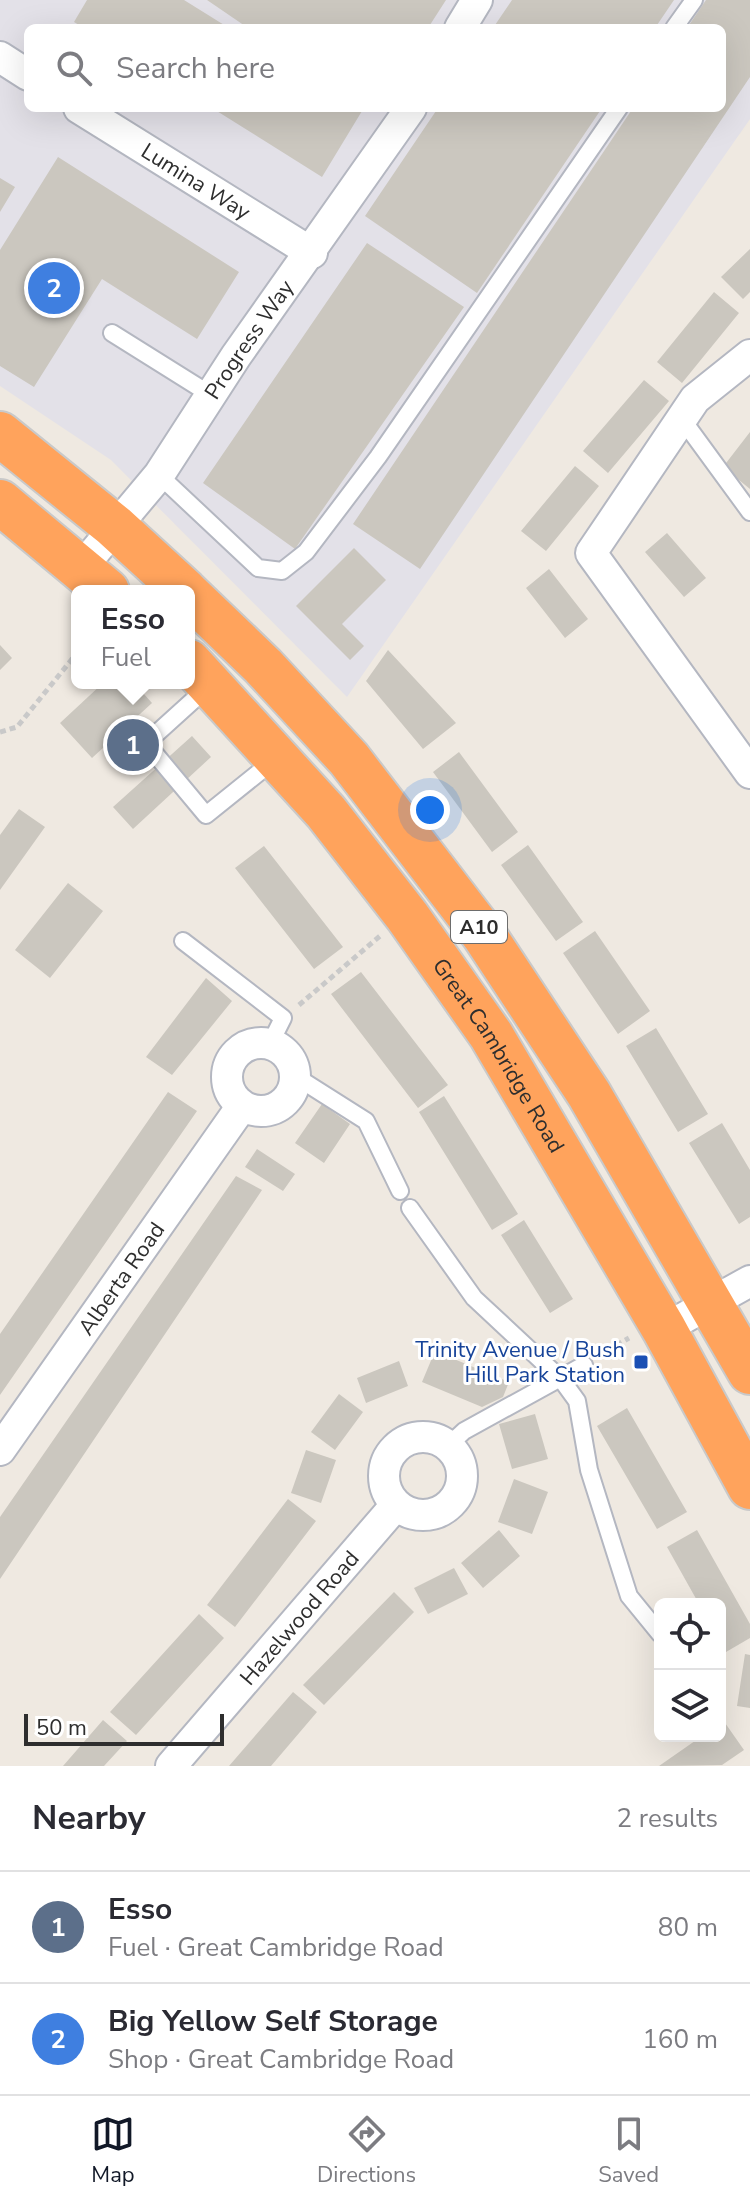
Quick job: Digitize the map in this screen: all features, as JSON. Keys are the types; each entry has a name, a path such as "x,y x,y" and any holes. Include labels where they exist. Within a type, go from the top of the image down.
{"highway":[{"name":"A10","path":"0,434 114,526 178,585"},
{"path":"0,502 94,580"},
{"name":"A10","path":"195,601 317,723 433,864 547,1027 712,1302 750,1372"},
{"name":"Great Cambridge Road","path":"200,673 278,757 366,862 491,1035 664,1329 750,1487"}],"street":[{"path":"462,24 477,0"},
{"path":"0,57 24,72"},
{"name":"Lumina Way","path":"85,112 312,253"},
{"name":"Progress Way","path":"94,580 114,526 159,475 211,395 408,112"},
{"path":"750,355 695,399 591,553 750,773"},
{"path":"277,1031 295,1076 294,1086 282,1104 262,1111 242,1106 229,1089 228,1068 233,1058 249,1045 277,1031"},
{"name":"Alberta Road","path":"0,1450 242,1106"},
{"path":"664,1329 750,1281"},
{"path":"423,1437 448,1446 456,1455 462,1480 452,1502 442,1510 418,1515 396,1505 384,1482 384,1468 398,1446 423,1437"},
{"name":"Hazelwood Road","path":"171,1766 396,1505"}],"lane":[{"path":"677,24 694,0"},
{"path":"159,475 258,568 282,571 306,552 378,457 616,112"},
{"path":"112,333 211,395"},
{"path":"682,419 750,512"},
{"path":"188,689 146,743 206,815 278,757"},
{"path":"183,941 277,1031"},
{"path":"295,1076 366,1121 400,1191"},
{"path":"410,1208 474,1298 561,1379 577,1401 589,1470 629,1596 654,1627"},
{"path":"448,1446 464,1431 584,1365"}],"path":[{"path":"0,732 17,727 71,660"},
{"path":"277,1031 386,931"},
{"path":"584,1365 631,1336 664,1329"}],"shaded area":[{"path":"0,0 750,0 750,119 347,697 111,460 0,386"}],"building":[{"path":"87,0 184,0 223,24 77,24 74,22"},
{"path":"207,0 446,0 431,24 242,24"},
{"path":"512,0 674,0 658,24 496,24"},
{"path":"706,0 750,0 750,77 420,569 353,524 630,112 726,112 726,24 690,24"},
{"path":"218,112 361,112 322,177"},
{"path":"435,112 599,112 477,293 365,216"},
{"path":"58,157 239,272 197,339 102,279 34,387 0,366 0,250"},
{"path":"0,178 15,187 0,212"},
{"path":"367,243 464,307 295,549 203,483"},
{"path":"750,249 750,292 743,299 721,277"},
{"path":"714,292 739,313 682,383 657,362"},
{"path":"644,380 669,401 608,473 583,451"},
{"path":"750,432 750,489 723,467"},
{"path":"575,466 599,486 546,551 521,531"},
{"path":"667,533 706,578 684,597 645,552"},
{"path":"354,548 386,580 342,624 364,646 350,660 296,606"},
{"path":"549,569 588,619 565,638 526,588"},
{"path":"0,645 12,658 0,670"},
{"path":"388,650 456,723 423,749 366,681"},
{"path":"97,689 139,689 152,703 92,758 60,723"},
{"path":"192,736 211,757 133,829 113,807"},
{"path":"459,752 518,832 492,852 433,772"},
{"path":"19,809 45,827 0,890 0,835"},
{"path":"528,845 583,922 556,941 501,865"},
{"path":"264,846 343,947 314,969 235,868"},
{"path":"68,883 103,911 50,978 15,950"},
{"path":"595,931 650,1011 618,1034 563,953"},
{"path":"361,972 448,1085 418,1108 331,994"},
{"path":"206,978 232,1001 172,1075 146,1057"},
{"path":"656,1028 708,1114 678,1132 626,1046"},
{"path":"168,1092 197,1111 0,1395 0,1334"},
{"path":"444,1096 518,1214 492,1230 419,1112"},
{"path":"322,1104 350,1124 324,1163 295,1143"},
{"path":"722,1123 750,1170 750,1217 739,1224 689,1143"},
{"path":"257,1149 295,1174 283,1191 245,1167"},
{"path":"236,1176 262,1190 0,1579 0,1517"},
{"path":"524,1220 573,1299 550,1313 501,1235"},
{"path":"435,1351 509,1382 503,1397 482,1407 422,1382"},
{"path":"399,1361 408,1386 366,1403 357,1378"},
{"path":"339,1394 363,1412 335,1450 311,1432"},
{"path":"627,1408 687,1512 657,1529 597,1426"},
{"path":"535,1414 548,1459 512,1469 499,1424"},
{"path":"306,1450 336,1460 321,1503 291,1493"},
{"path":"514,1479 548,1492 532,1534 498,1522"},
{"path":"288,1499 316,1521 235,1627 207,1605"},
{"path":"499,1530 520,1556 483,1588 461,1563"},
{"path":"697,1530 750,1624 750,1638 726,1652 726,1598 696,1598 667,1547"},
{"path":"454,1568 468,1594 428,1614 414,1588"},
{"path":"394,1592 414,1612 324,1705 303,1685"},
{"path":"199,1614 224,1638 136,1735 110,1712"},
{"path":"745,1654 750,1655 750,1708 737,1706"},
{"path":"293,1692 317,1712 271,1766 229,1766"},
{"path":"103,1720 127,1741 104,1766 63,1766"},
{"path":"726,1724 744,1750 722,1765 659,1766 693,1742 726,1742"}],"place":[{"name":"Big Yellow Self Storage","path":"54,288"},
{"name":"Esso","path":"133,745"},
{"name":"Trinity Avenue / Bush Hill Park Station","path":"641,1362"}]}
